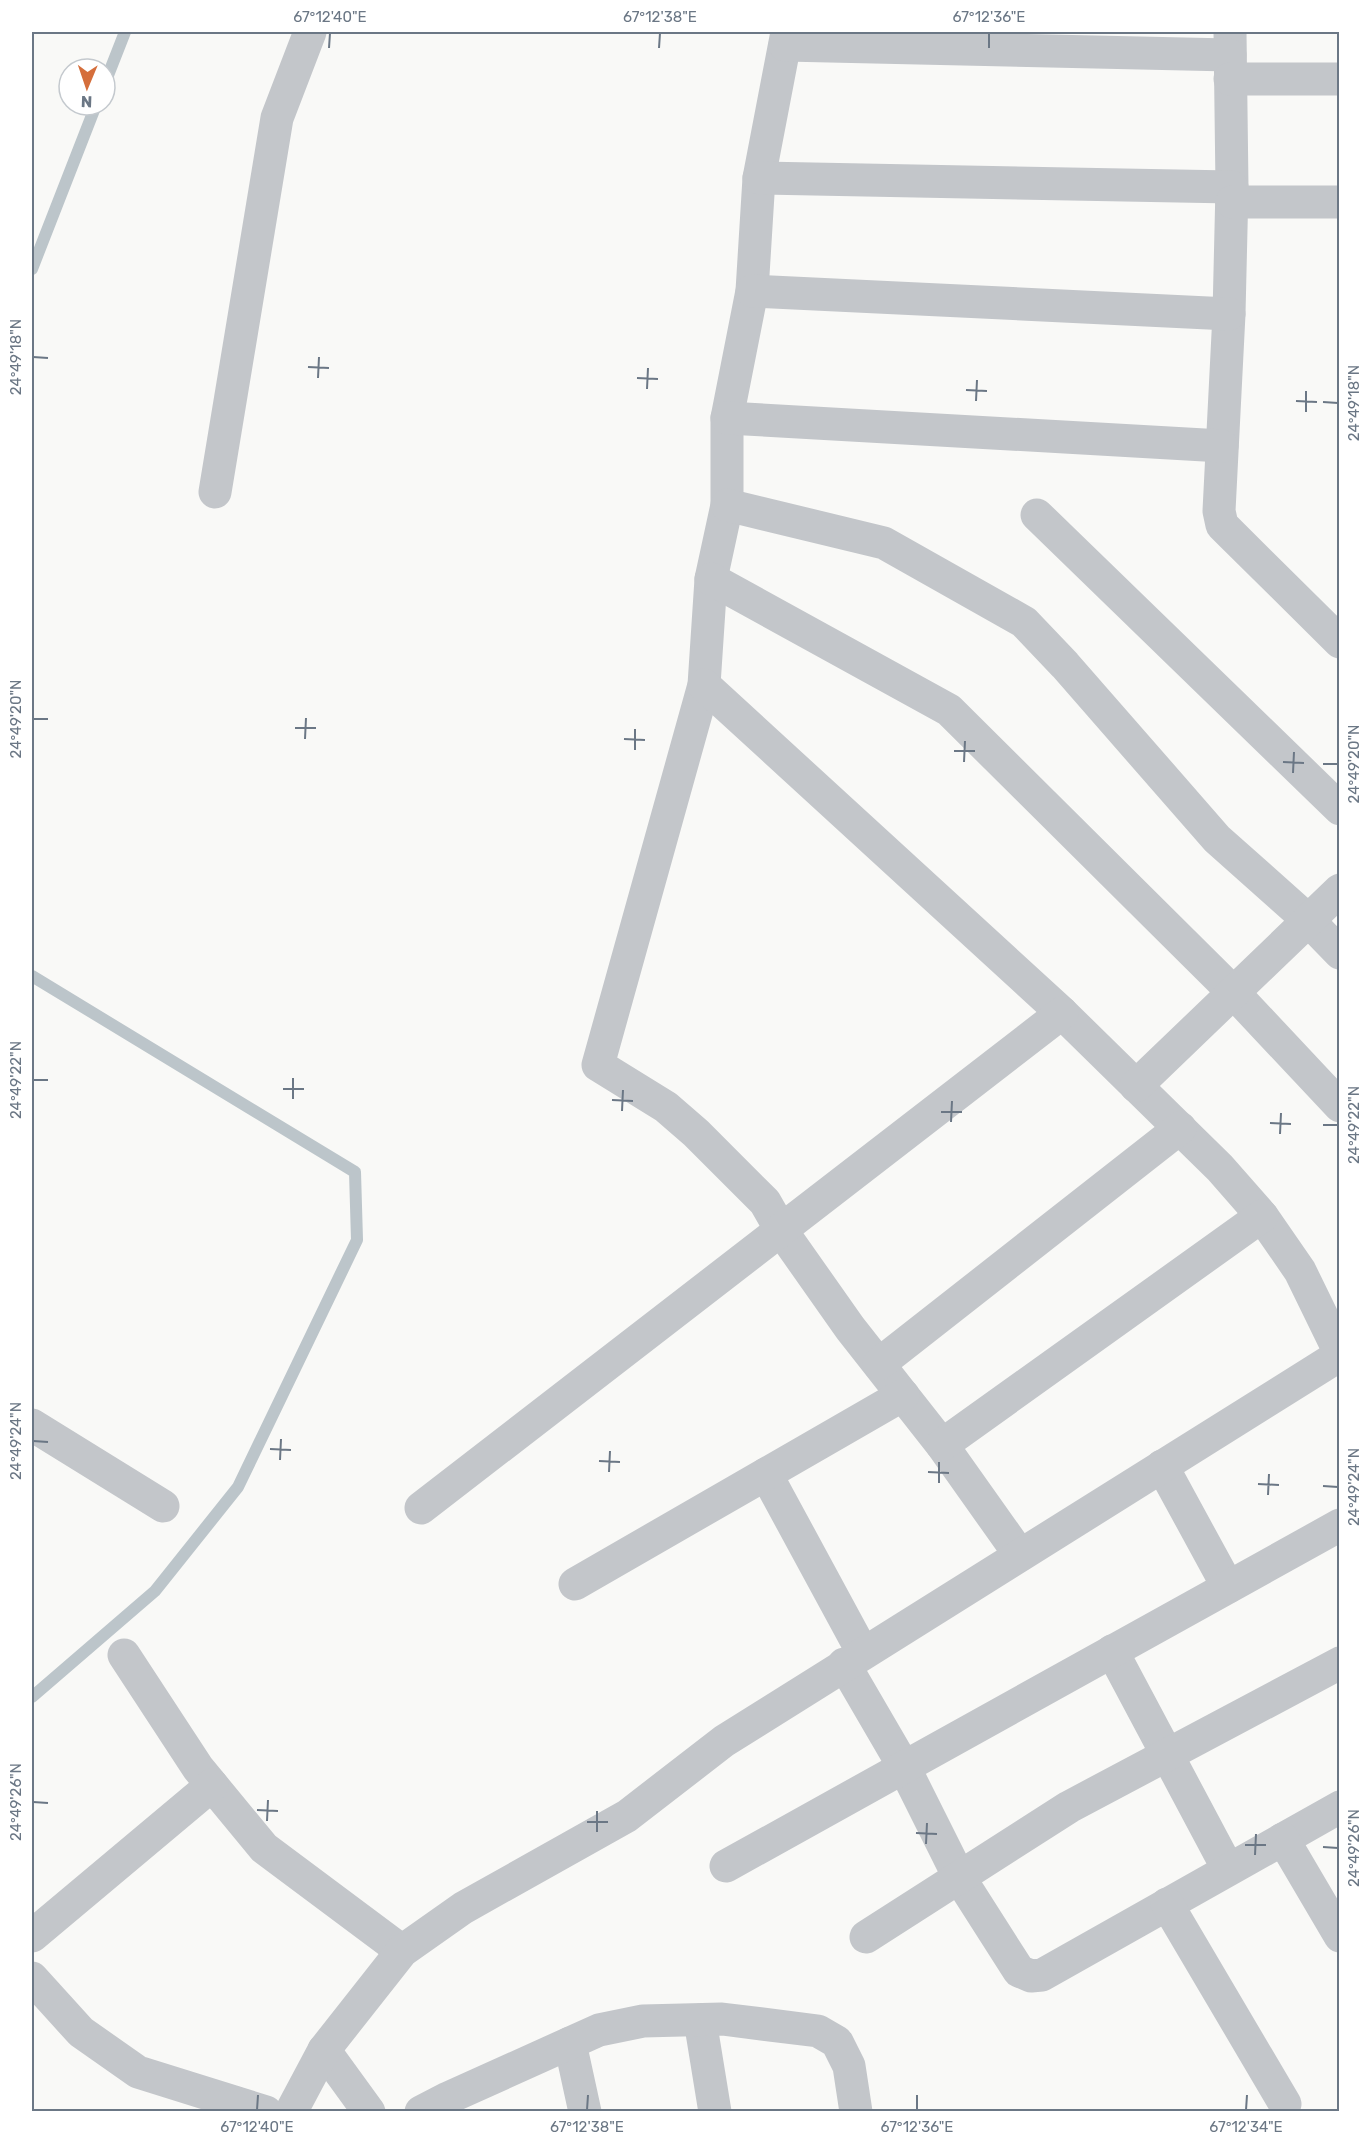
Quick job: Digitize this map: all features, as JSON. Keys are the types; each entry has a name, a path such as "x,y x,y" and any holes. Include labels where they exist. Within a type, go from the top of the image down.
{"street":[{"path":"215,492 277,118 310,32"},
{"path":"1020,1555 942,1445 850,1328 781,1230 765,1202 696,1133 666,1107 598,1065 704,685 711,579 726,505 727,418 752,291 759,178 786,38 1230,55 1340,78"},
{"path":"1230,55 1232,195 1229,314 1219,511 1222,525 1340,642"},
{"path":"759,178 1232,195 1340,202"},
{"path":"752,291 1229,314"},
{"path":"727,418 1222,446"},
{"path":"726,505 884,543 1024,622 1065,665 1217,839 1308,920 1340,953"},
{"path":"1036,515 1340,809"},
{"path":"711,579 949,710 1233,992 1340,1106"},
{"path":"291,2112 324,2050 402,1951 463,1908 627,1816 724,1741 1340,1354 1300,1270 1262,1216 1220,1168 1062,1013 704,685"},
{"path":"1136,1086 1340,890"},
{"path":"421,1508 1062,1013"},
{"path":"879,1364 1180,1128"},
{"path":"942,1445 1262,1216"},
{"path":"575,1584 903,1395"},
{"path":"32,1425 163,1506"},
{"path":"1162,1466 1228,1587"},
{"path":"766,1474 904,1767 959,1877 1019,1971 1030,1976 1042,1975 1340,1807"},
{"path":"726,1866 1340,1525"},
{"path":"1112,1652 1228,1869"},
{"path":"124,1655 198,1768 264,1848 402,1951"},
{"path":"866,1937 1069,1807 1340,1663"},
{"path":"32,1936 212,1785"},
{"path":"1283,1839 1340,1936"},
{"path":"1167,1904 1285,2104"},
{"path":"32,1978 81,2032 138,2072 266,2112"},
{"path":"421,2112 599,2030 643,2021 722,2019 818,2031 837,2042 849,2066 856,2112"},
{"path":"700,2020 715,2112"},
{"path":"570,2043 585,2112"},
{"path":"324,2050 369,2112"}],"waterway":[{"path":"115,57 125,32"},
{"path":"32,269 91,117"},
{"path":"32,976 355,1172 357,1240 238,1487 155,1591 32,1697"}]}
